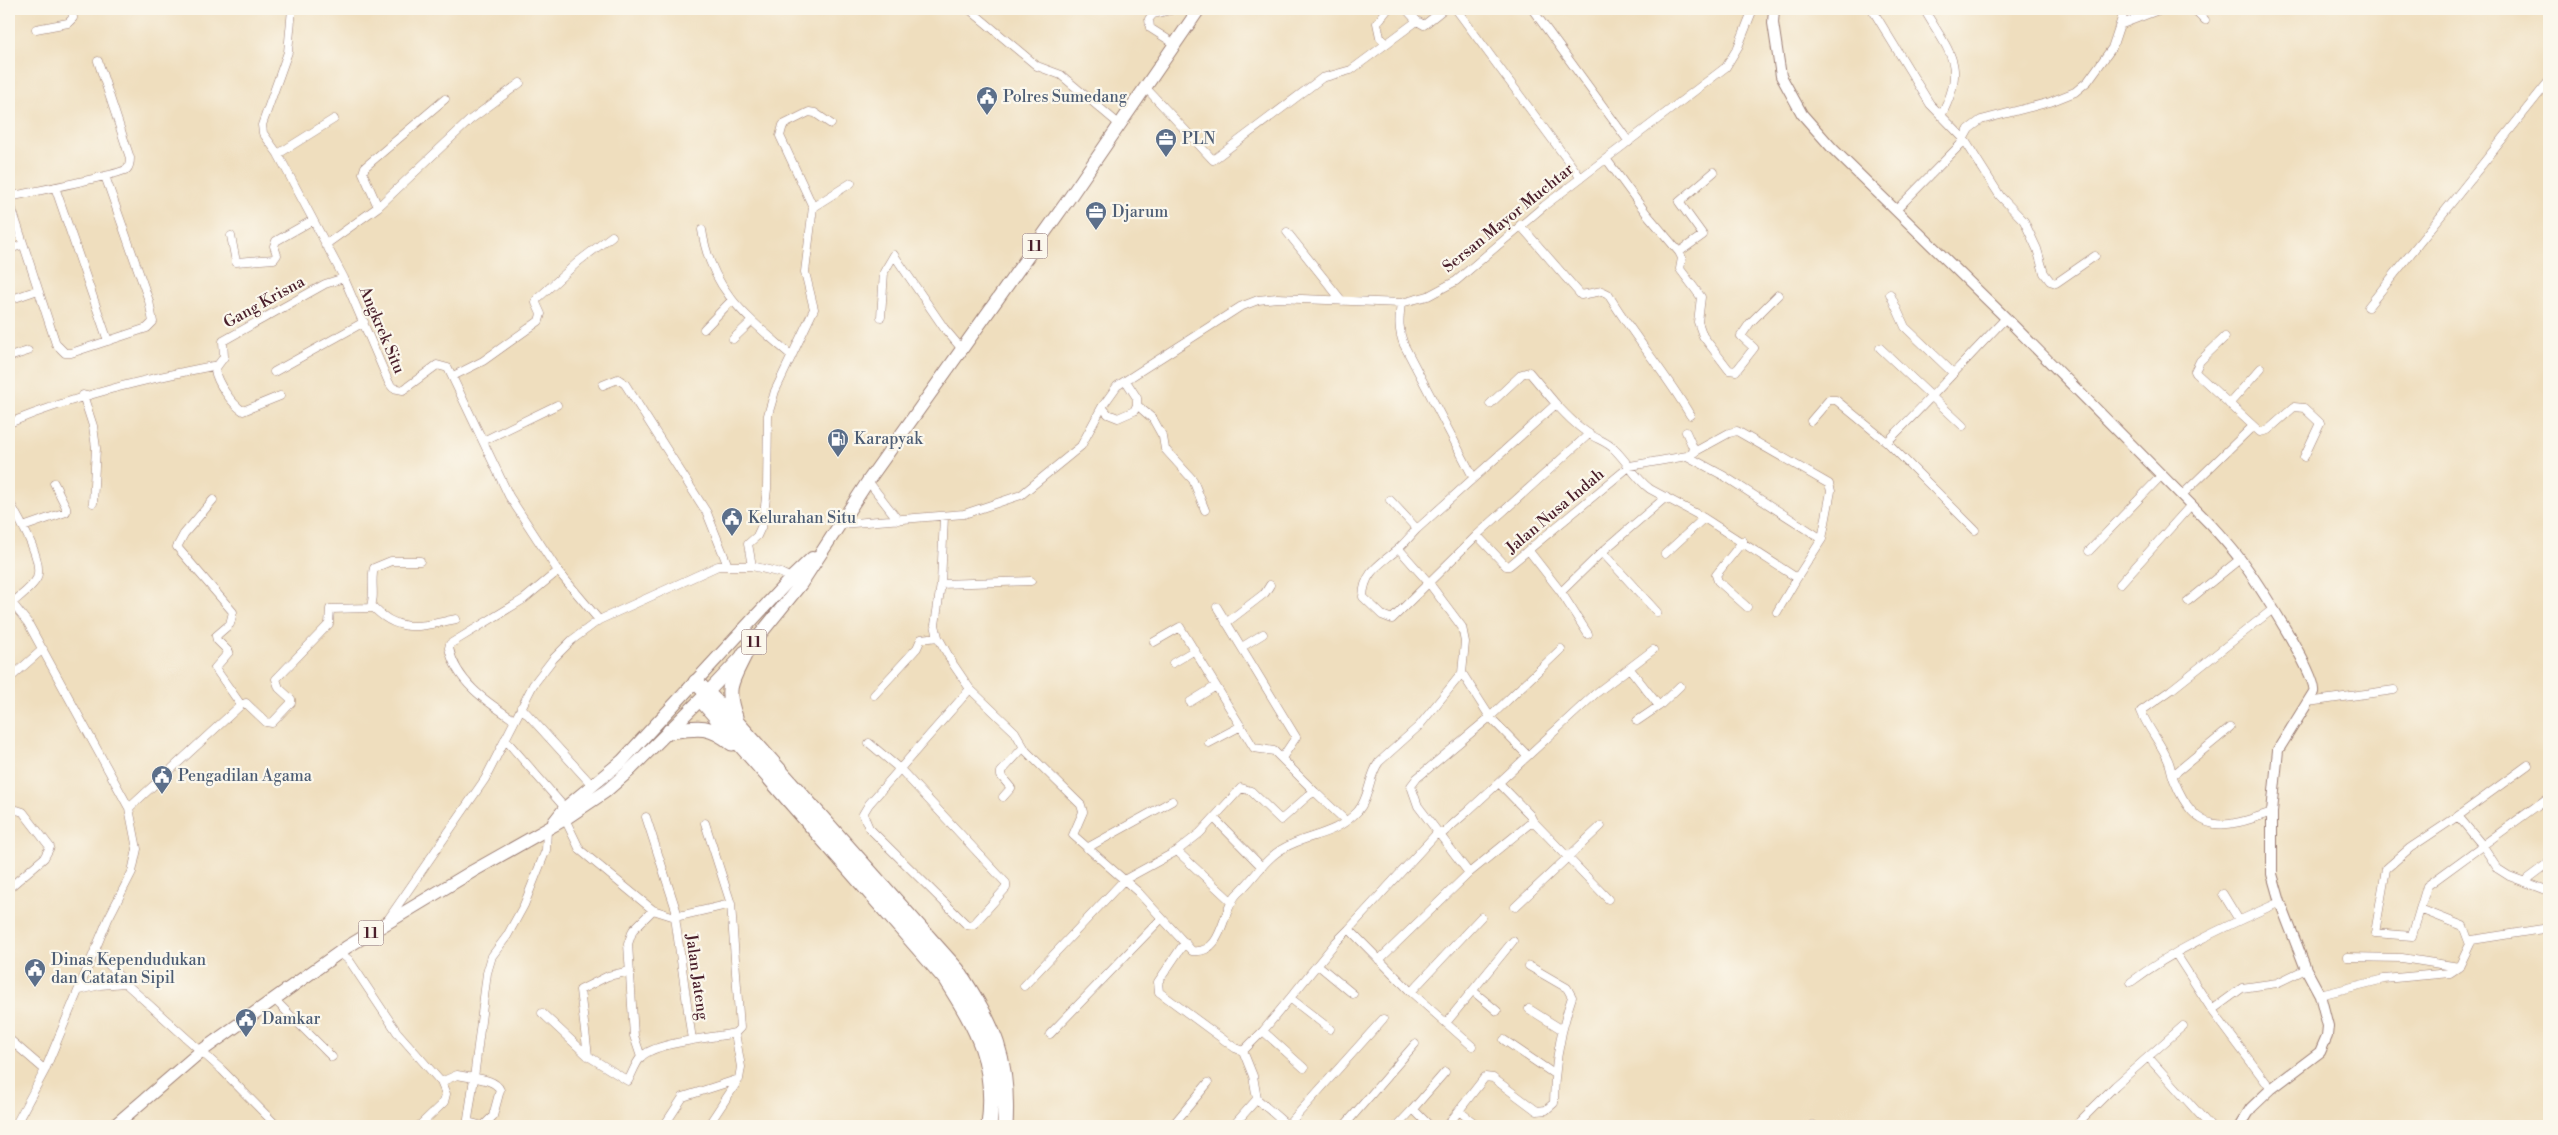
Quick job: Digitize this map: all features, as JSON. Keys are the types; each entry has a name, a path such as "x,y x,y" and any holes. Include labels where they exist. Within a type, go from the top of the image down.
{"highway":[{"name":"11","path":"565,812 606,792 670,731 699,691 827,544 868,481 1146,88 1199,9"},
{"name":"11","path":"114,1126 200,1052 340,953 385,923 548,828 592,785 745,653 796,581"},
{"path":"737,723 728,699 730,684 745,653"},
{"path":"699,691 737,723 957,970 986,1015 1002,1057 1006,1100 1005,1126"},
{"path":"699,691 767,773 944,978 972,1020 988,1058 991,1095 989,1126"},
{"path":"670,731 700,727 720,732 767,773"}],"street":[{"path":"36,29 68,23 73,18 72,9"},
{"name":"Angkrek Situ","path":"292,9 288,52 262,125 263,133 278,154 344,278 393,388 403,390 425,372 441,364 448,368 453,376"},
{"path":"969,9 1037,66 1061,75 1120,125"},
{"path":"1174,9 1154,14 1149,19 1150,28 1175,44"},
{"path":"1386,44 1380,37 1377,23 1388,9"},
{"path":"1406,9 1417,21 1424,25 1429,23 1444,9"},
{"path":"1456,9 1580,177"},
{"path":"1532,9 1629,142"},
{"name":"Sersan Mayor Muchtar","path":"841,524 944,516 995,505 1021,495 1081,446 1102,407 1117,386 1167,352 1249,304 1277,298 1401,303 1428,296 1456,281 1520,225 1580,177 1607,160 1726,67 1738,48 1753,9"},
{"path":"1774,9 1773,23 1781,76 1802,114 1832,148 2006,318 2191,505 2240,559 2300,653 2315,684 2314,692 2278,750 2272,812 2272,874 2280,902 2306,969 2320,995 2328,1026 2320,1052 2271,1089 2251,1108 2240,1126"},
{"path":"1872,9 1905,66 1940,116 1964,139 2000,196 2024,221 2044,273 2050,281 2056,283 2095,256"},
{"path":"1924,9 1952,60 1955,71 1952,89 1940,116"},
{"path":"1896,210 1964,139 1969,130 1981,120 2050,102 2075,92 2088,81 2112,48 2122,24 2125,9"},
{"path":"2122,24 2161,9"},
{"path":"2194,9 2204,20"},
{"path":"1146,88 1213,160 1322,78 1351,70 1417,21"},
{"path":"98,61 130,163 126,170 9,198 22,245 56,344 60,350 71,353 147,328 151,325 153,316 105,176"},
{"path":"2368,308 2549,82"},
{"path":"326,245 378,207 470,120 520,83"},
{"path":"378,207 363,173 365,168 445,99"},
{"path":"752,566 748,544 757,536 763,523 767,489 768,415 775,391 814,309 805,272 813,206 780,136 781,130 783,125 809,112 815,113 831,124"},
{"path":"278,154 334,119"},
{"path":"1607,160 1646,213 1679,252 1682,258 1680,269 1701,297 1698,322 1703,336 1729,370 1736,371 1754,348 1741,336 1750,323 1778,295"},
{"path":"1679,252 1703,235 1678,202 1714,172"},
{"path":"813,206 851,183"},
{"path":"55,187 108,341"},
{"path":"231,236 236,262 274,259 277,255 274,246 276,241 313,220"},
{"path":"1520,225 1581,295 1602,292 1608,294 1637,340 1676,391 1690,415"},
{"path":"702,230 706,254 722,290 752,321 792,356"},
{"path":"1287,232 1342,301"},
{"path":"599,620 558,571 509,496 453,376 483,361 539,321 541,314 536,303 537,299 579,261 612,236"},
{"path":"9,249 22,245"},
{"path":"881,318 884,272 894,255 961,348"},
{"name":"Gang Krisna","path":"218,365 224,357 223,341 325,284 344,278"},
{"path":"9,300 38,290"},
{"path":"1890,294 1905,327 1953,373"},
{"path":"704,329 732,300"},
{"path":"1401,303 1399,333 1473,477"},
{"path":"1887,442 1933,398 1953,373 2006,318"},
{"path":"732,338 752,321"},
{"path":"274,372 364,322"},
{"path":"2225,337 2200,361 2194,371 2252,427 2265,432 2288,410 2294,407 2304,408 2319,421 2320,427 2304,457"},
{"path":"1880,348 1964,426"},
{"path":"9,357 28,351"},
{"path":"9,423 83,395 113,386 218,365"},
{"path":"218,365 215,370 216,377 237,408 243,411 280,396"},
{"path":"2229,404 2261,368"},
{"path":"1490,404 1522,374 1529,372 1556,404 1589,434 1606,442 1630,466 1646,487 1743,541 1797,578"},
{"path":"603,385 614,379 620,379 625,384 707,513 728,566"},
{"path":"1102,407 1108,414 1118,418 1134,411 1138,398 1126,381"},
{"path":"83,395 93,426 96,448 93,503"},
{"path":"1811,421 1829,400 1836,400 1887,442 1975,530"},
{"path":"1556,404 1473,477 1398,549 1375,566 1363,592 1366,602 1392,619 1477,535 1589,434"},
{"path":"483,442 557,405"},
{"path":"1137,405 1153,419 1164,437 1165,448 1193,480 1205,510"},
{"path":"2182,496 2252,427"},
{"path":"1630,466 1688,456 1729,433 1737,431 1826,482 1831,491 1822,538 1777,612"},
{"path":"1686,432 1695,452"},
{"path":"1688,456 1724,476 1822,538"},
{"name":"Jalan Nusa Indah","path":"1477,535 1506,566 1509,566 1630,466"},
{"path":"2089,551 2161,476"},
{"path":"868,481 898,520"},
{"path":"23,528 66,512 66,506 54,483"},
{"path":"1561,592 1602,552 1666,497"},
{"path":"213,500 184,534 177,547 233,612 230,624 216,636 216,640 229,652 215,668 241,704"},
{"path":"1390,500 1417,529"},
{"path":"9,502 37,559 38,576 11,601 28,623 129,808 136,843 132,872 96,949 80,990 66,1017 45,1070 15,1126"},
{"path":"2120,584 2191,505"},
{"path":"944,516 941,584 935,625 938,637 953,664 970,689 1015,732 1023,748 1081,805 1082,812 1072,832 1087,848 1124,880 1192,951 1201,952 1206,949 1222,931 1235,895 1248,885 1262,867 1283,848 1330,831 1359,810 1379,762 1419,726 1462,673"},
{"path":"1665,554 1704,518"},
{"path":"1743,541 1716,576 1718,581 1747,607"},
{"path":"1398,549 1429,583 1464,633 1462,673 1490,717 1527,755"},
{"path":"1529,551 1561,592 1588,634"},
{"path":"1602,552 1656,612"},
{"path":"2188,600 2240,559"},
{"path":"420,561 391,561 374,568 372,606 384,619 402,626 417,626 456,619"},
{"path":"385,923 425,869 485,779 533,685 553,658 572,640 599,620 718,566 752,566 796,581"},
{"path":"514,720 484,699 459,674 449,648 450,644 524,598 558,571"},
{"path":"941,584 1031,581"},
{"path":"1226,622 1265,593 1270,585"},
{"path":"129,808 241,704 246,703 266,722 272,723 292,703 291,699 279,688 276,679 329,624 330,609 333,607 366,609 372,606"},
{"path":"1217,607 1296,737 1282,758"},
{"path":"2272,812 2225,825 2202,821 2192,812 2172,776 2167,757 2141,711 2273,609"},
{"path":"1154,642 1180,627 1254,748 1274,751 1346,821"},
{"path":"1242,647 1263,634"},
{"path":"874,695 917,648 921,639 938,637"},
{"path":"9,680 42,649"},
{"path":"1469,873 1418,806 1411,786 1417,778 1490,717 1561,649"},
{"path":"1173,663 1195,650"},
{"path":"1242,1051 1264,1031 1349,929 1437,833 1444,832 1594,694 1653,650"},
{"path":"1630,668 1659,706"},
{"path":"1190,702 1216,686"},
{"path":"1637,721 1659,706 1680,686"},
{"path":"869,743 901,770 1006,883 1006,888 974,924 967,925 864,822 865,810 901,770 970,689"},
{"path":"2308,702 2394,690"},
{"path":"522,706 592,785"},
{"path":"1209,743 1242,726"},
{"path":"2172,776 2230,728"},
{"path":"505,739 565,812 580,850 597,866 653,910 676,917 731,904"},
{"path":"1003,797 1011,788 1001,776 1001,772 1023,748"},
{"path":"2528,765 2389,865 2384,875 2373,931 2378,934 2412,936 2426,888 2549,797"},
{"path":"1499,783 1608,899"},
{"path":"1024,986 1124,880 1177,851 1214,819 1236,791 1241,788 1251,791 1282,820 1309,795 1316,792"},
{"path":"1087,848 1172,800"},
{"path":"9,813 17,810 22,812 50,847 44,858 9,888"},
{"path":"2458,816 2483,846 2498,869 2549,891"},
{"name":"Jalan Jateng","path":"646,817 676,917 692,1040"},
{"path":"1214,819 1262,867"},
{"path":"1379,960 1469,873 1533,821"},
{"path":"623,1089 641,1057 651,1050 692,1040 735,1033 740,1028 731,904 705,823"},
{"path":"1515,907 1601,826"},
{"path":"441,1082 456,1075 474,1078 486,1079 498,1086 500,1090 491,1119 483,1126 468,1124 474,1078 487,973 492,956 507,936 524,905 546,850 548,828"},
{"path":"1177,851 1232,902"},
{"path":"2525,881 2549,863"},
{"path":"2223,894 2239,920"},
{"path":"2131,982 2152,967 2239,920 2280,902"},
{"path":"2420,909 2463,926 2469,942"},
{"path":"641,1057 634,1036 628,944 630,935 653,910"},
{"path":"1410,992 1481,917"},
{"path":"1050,1034 1161,919"},
{"path":"2320,995 2384,979 2450,973 2459,967 2469,942 2474,939 2549,928"},
{"path":"1349,929 1410,992 1472,1046"},
{"path":"1446,1023 1513,941"},
{"path":"1185,942 1158,982 1159,992 1235,1048 1242,1051 1253,1076 1257,1099 1287,1126 1383,1019"},
{"path":"96,949 125,984 151,1004 200,1052 222,1070 277,1126"},
{"path":"340,953 349,960 397,1032 441,1082 446,1094 444,1102 419,1126"},
{"path":"2176,954 2212,1010 2271,1089"},
{"path":"2347,957 2402,958 2459,967"},
{"path":"1318,965 1353,994"},
{"path":"1447,1126 1484,1077 1493,1078 1537,1111 1546,1110 1554,1104 1554,1074 1561,1029 1572,996 1567,988 1529,966"},
{"path":"2212,1010 2242,988 2277,983 2306,969"},
{"path":"588,1056 580,990 608,976 630,971"},
{"path":"80,990 100,984 125,984"},
{"path":"1473,991 1497,1011"},
{"path":"1290,998 1330,1029"},
{"path":"274,999 332,1058"},
{"path":"1529,1009 1561,1029"},
{"path":"542,1013 588,1056 628,1082"},
{"path":"2075,1126 2115,1086 2183,1026"},
{"path":"1264,1031 1304,1068"},
{"path":"708,1126 739,1079 740,1067 735,1033"},
{"path":"9,1038 45,1070"},
{"path":"1504,1040 1554,1074"},
{"path":"1344,1126 1415,1044"},
{"path":"2149,1058 2210,1126"},
{"path":"1397,1126 1445,1072"},
{"path":"664,1126 683,1097 739,1079"},
{"path":"1172,1126 1208,1083"},
{"path":"1234,1126 1257,1099"},
{"path":"1413,1109 1430,1126"},
{"path":"1459,1111 1478,1126"}],"place":[{"name":"Polres Sumedang","path":"987,116"},
{"name":"PLN","path":"1166,158"},
{"name":"Djarum","path":"1096,231"},
{"name":"Karapyak","path":"838,458"},
{"name":"Kelurahan Situ","path":"732,537"},
{"name":"Pengadilan Agama","path":"162,795"},
{"name":"Dinas Kependudukan dan Catatan Sipil","path":"35,988"},
{"name":"Damkar","path":"246,1038"}]}
